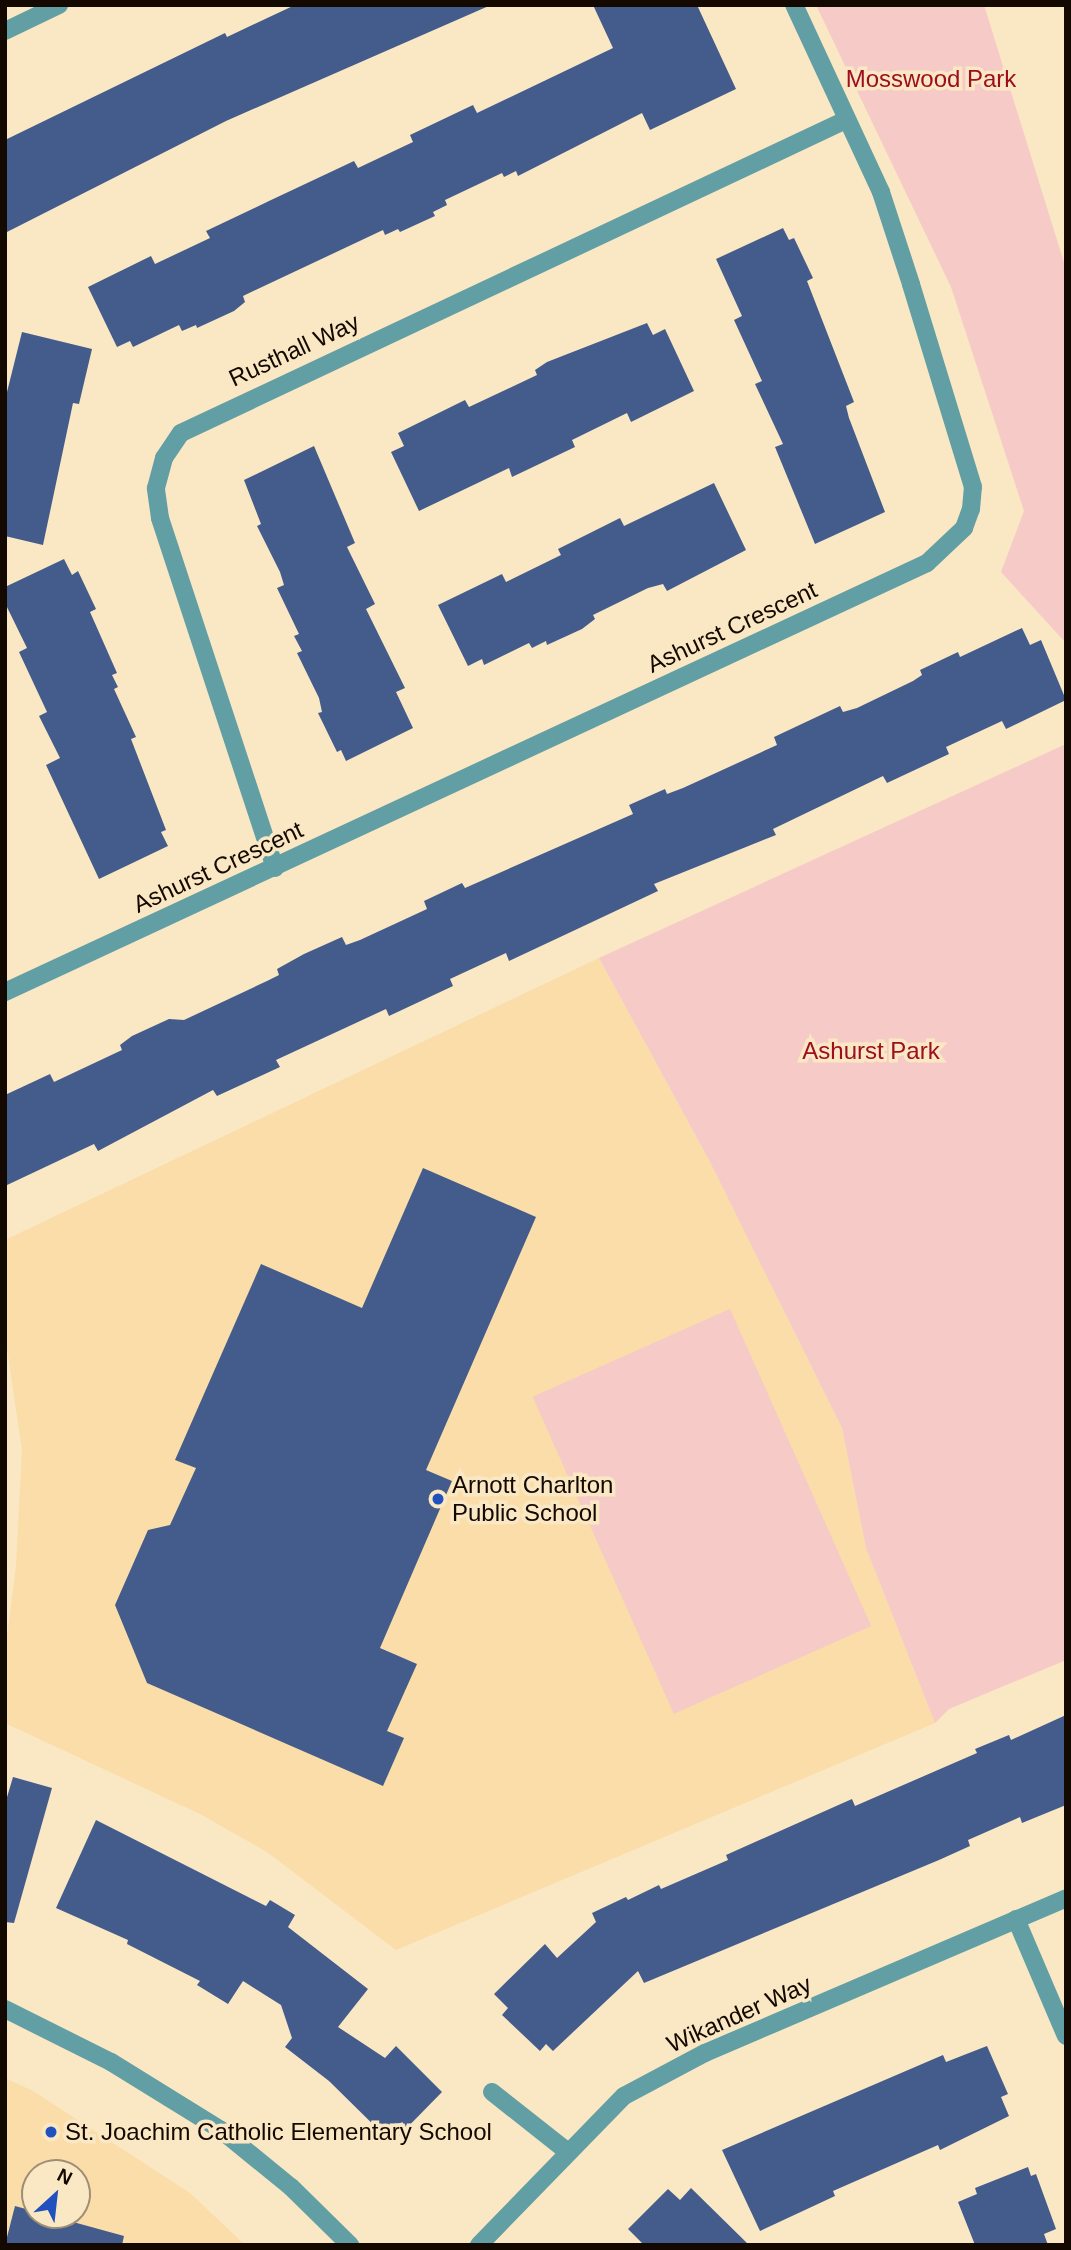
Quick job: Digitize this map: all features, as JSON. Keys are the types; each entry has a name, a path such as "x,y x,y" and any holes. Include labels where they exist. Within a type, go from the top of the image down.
{"street":[{"path":"5,31 59,5"},
{"name":"Ashurst Crescent","path":"5,992 927,563 964,528 971,509 973,487 967,461 881,192 794,5"},
{"name":"Rusthall Way","path":"275,868 160,518 156,488 164,458 181,433 846,120"},
{"name":"Wikander Way","path":"480,2245 624,2096 705,2053 1066,1898"},
{"path":"1016,1919 1066,2036"},
{"path":"5,2009 111,2062 221,2130 291,2187 350,2245"},
{"path":"492,2092 568,2152"}],"shaded area":[{"name":"Arnott Charlton Public School","path":"599,958 709,1160 842,1428 866,1548 935,1723 396,1950 267,1852 202,1815 5,1723 5,1652 16,1566 22,1450 5,1335 5,1240"},
{"name":"St. Joachim Catholic Elementary School","path":"5,2078 33,2091 190,2193 245,2245 5,2245"}],"green space":[{"name":"Mosswood Park","path":"816,5 984,5 1066,269 1066,643 1001,572 1024,511 951,287"},
{"name":"Ashurst Park","path":"1066,744 1066,1660 949,1709 935,1723 866,1548 842,1428 709,1160 599,958"},
{"path":"730,1309 871,1626 674,1714 533,1397"}],"building":[{"path":"295,5 491,5 226,121 5,233 5,140 225,33 227,37"},
{"path":"593,5 697,5 736,89 650,130 642,113 518,176 516,171 504,177 502,173 445,200 447,205 433,212 435,216 400,232 398,229 385,235 383,230 243,296 245,302 234,311 197,328 196,325 182,331 179,325 133,347 130,341 117,347 88,287 151,256 155,264 210,238 206,231 269,201 354,161 358,168 413,142 410,135 473,105 477,113 613,48"},
{"path":"783,228 789,240 794,238 813,278 807,281 854,402 846,406 849,418 885,512 815,544 775,447 783,444 755,384 762,381 734,320 742,316 716,259"},
{"path":"647,323 653,335 665,329 694,391 631,422 627,413 572,440 575,447 512,477 509,468 419,511 391,452 404,446 398,433 465,400 469,407 537,375 535,370 547,362"},
{"path":"22,332 92,349 79,404 73,403 43,545 5,536 5,400"},
{"path":"314,446 355,543 347,547 375,604 366,609 405,688 396,692 413,728 346,761 341,750 337,752 318,713 322,712 319,698 297,653 302,651 294,636 299,634 277,588 284,585 280,572 257,526 261,524 244,480"},
{"path":"714,483 746,550 667,591 663,584 648,588 593,615 595,619 582,629 547,645 546,641 532,648 529,643 484,665 482,659 468,666 438,605 502,574 506,582 561,555 558,549 620,518 624,526"},
{"path":"64,559 72,575 78,571 96,609 90,612 117,673 112,675 118,687 114,689 136,737 131,739 166,830 161,832 168,846 99,879 46,765 60,758 39,716 47,712 19,652 27,648 5,603 5,587"},
{"path":"1022,628 1030,645 1041,640 1066,700 1006,729 1002,721 946,747 949,754 887,783 883,776 773,829 776,835 654,884 658,891 509,961 506,953 450,979 453,986 389,1016 386,1009 276,1060 280,1067 217,1096 213,1090 98,1151 94,1144 5,1186 5,1095 50,1074 54,1082 122,1050 120,1045 132,1036 169,1019 184,1020 279,975 277,969 304,954 342,937 346,945 360,940 427,909 424,901 462,883 465,888 633,814 629,805 665,789 667,794 683,788 777,745 774,737 840,706 843,712 857,708 913,681 922,675 920,670 958,652 960,657"},
{"path":"423,1168 536,1217 426,1470 452,1481 380,1648 417,1664 387,1731 404,1738 383,1786 147,1683 115,1605 148,1530 170,1525 196,1468 175,1460 261,1264 362,1308"},
{"path":"1066,1715 1066,1805 1022,1823 1020,1817 968,1840 970,1846 939,1860 644,1983 638,1971 553,2051 546,2044 540,2051 502,2015 508,2008 494,1994 545,1944 557,1958 596,1922 592,1913 659,1885 661,1889 728,1860 726,1855 852,1799 855,1806 977,1753 975,1749 1009,1735 1011,1740"},
{"path":"13,1777 52,1788 14,1923 5,1922 5,1804"},
{"path":"96,1820 266,1906 270,1900 295,1915 288,1927 368,1989 338,2027 385,2058 396,2046 442,2092 392,2143 329,2081 285,2047 292,2038 281,2005 243,1981 228,2004 197,1985 200,1981 127,1944 128,1940 56,1908"},
{"path":"987,2046 1008,2094 1001,2097 1009,2116 940,2150 938,2145 833,2191 835,2196 760,2231 722,2150 943,2055 946,2062"},
{"path":"1028,2167 1031,2176 1036,2174 1056,2229 1044,2234 1048,2245 975,2245 958,2202 977,2194 975,2188"},
{"path":"691,2188 749,2245 644,2245 628,2229 668,2189 680,2200"},
{"path":"15,2206 21,2208 21,2229 91,2227 124,2236 122,2245 5,2245"}],"place":[{"name":"Arnott Charlton Public School","path":"438,1499"},
{"name":"St. Joachim Catholic Elementary School","path":"51,2132"}]}
